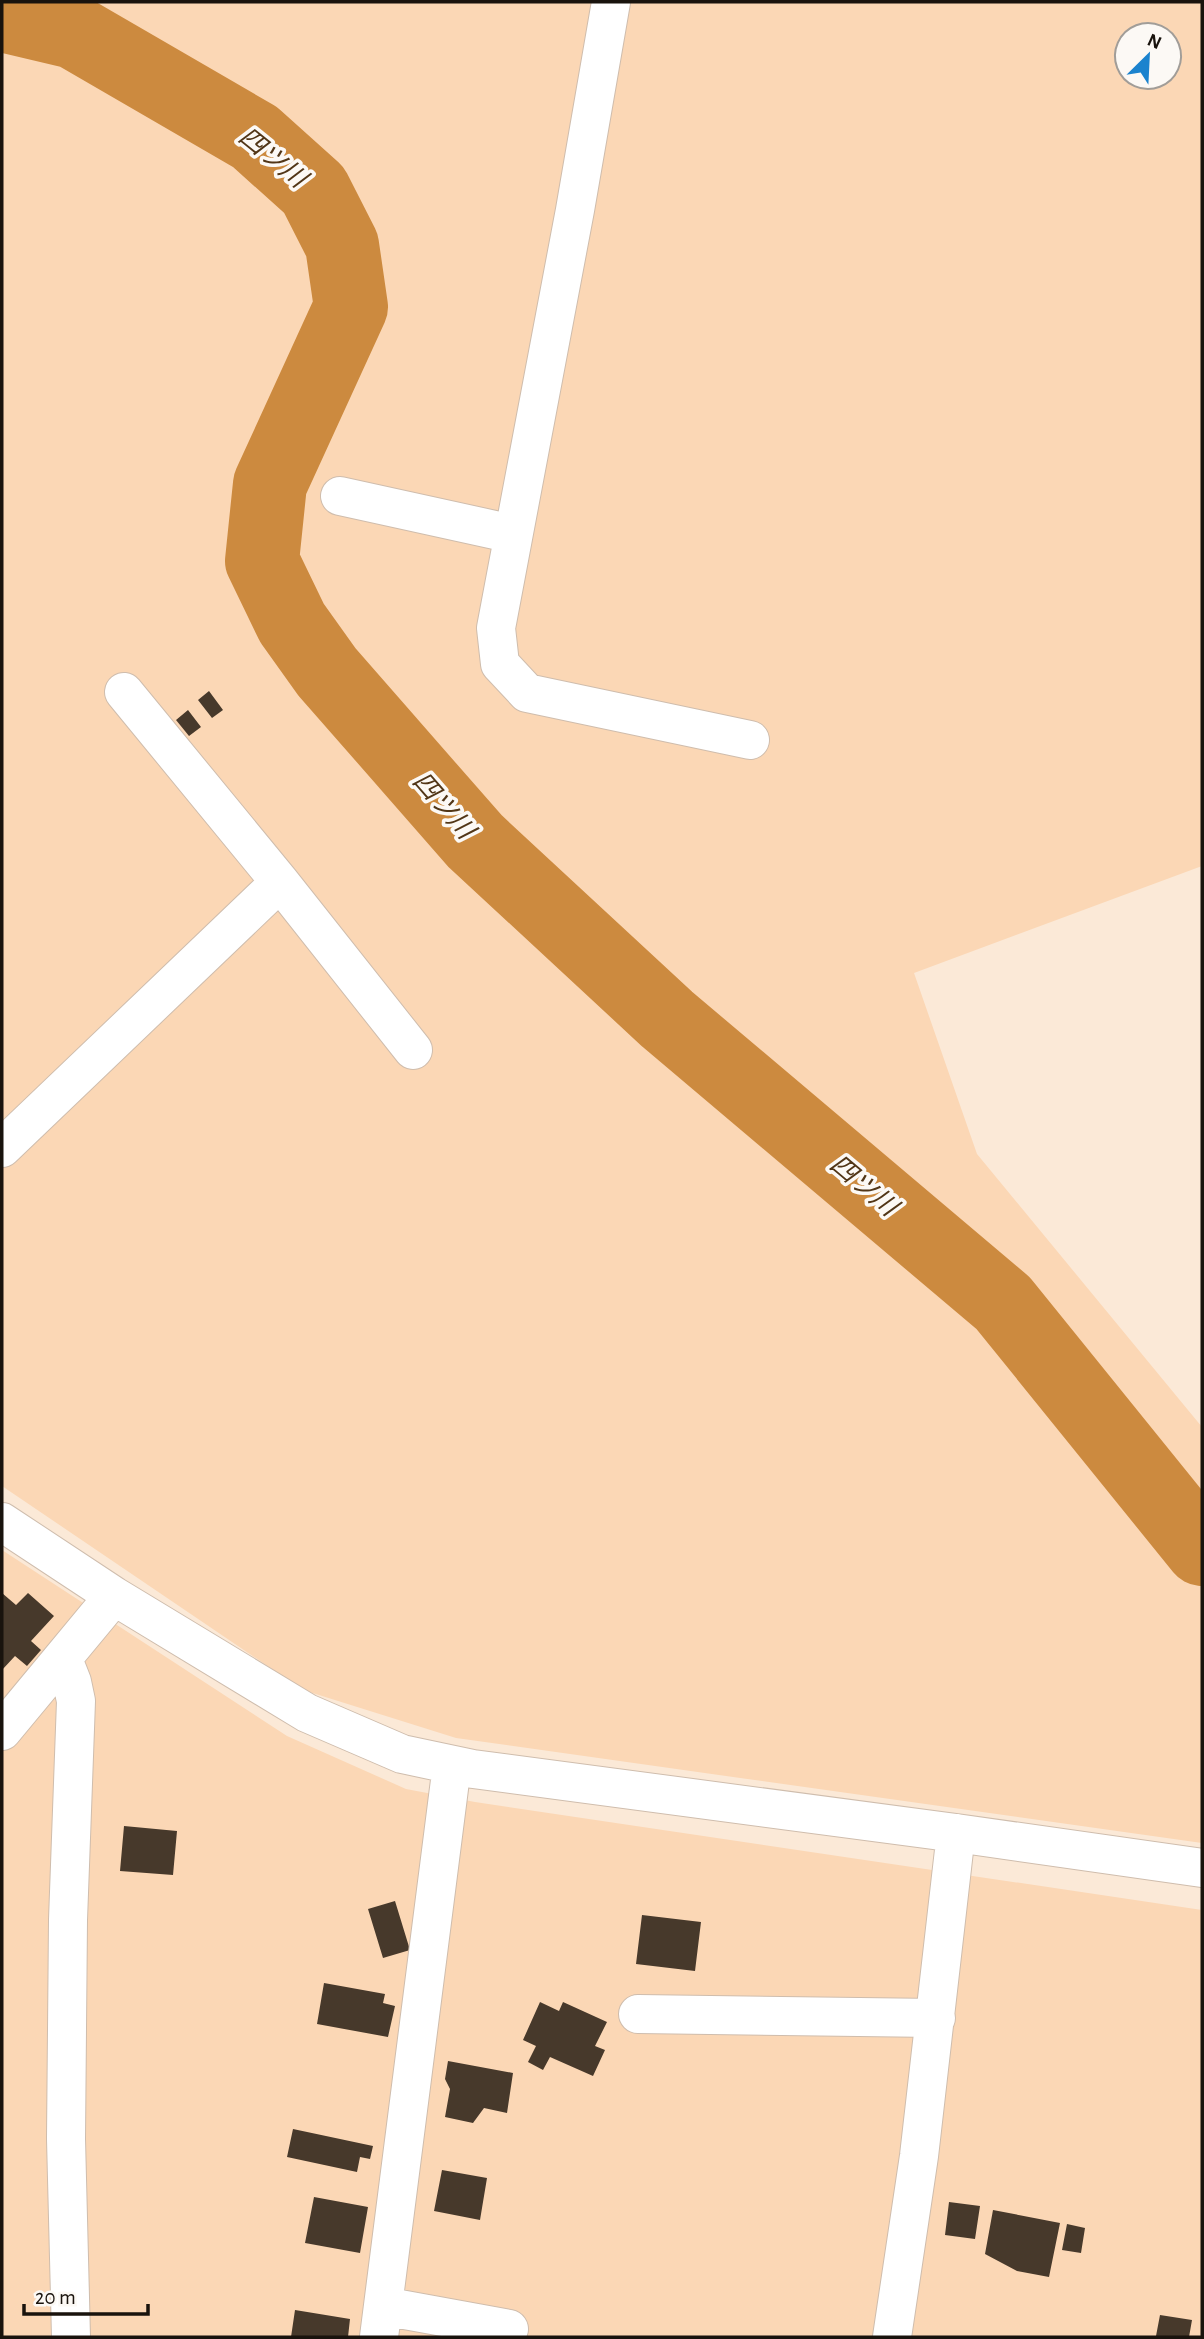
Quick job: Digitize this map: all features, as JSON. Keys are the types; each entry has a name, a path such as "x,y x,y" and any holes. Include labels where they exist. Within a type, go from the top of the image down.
{"street":[{"path":"611,2 575,210 496,628 500,664 527,693 750,740"},
{"path":"340,496 513,534"},
{"path":"124,692 413,1050"},
{"path":"2,1148 280,882"},
{"path":"2,1522 114,1596 307,1713 402,1754 472,1769 1202,1868"},
{"path":"2,1731 114,1596"},
{"path":"63,1659 76,1701 68,1920 66,2139 71,2337"},
{"path":"452,1765 381,2322 509,2329"},
{"path":"892,2337 919,2156 956,1833"},
{"path":"638,2014 936,2018"}],"shaded area":[{"path":"2,2 1202,2 1202,866 914,973 977,1154 1202,1427 1202,1843 456,1738 303,1690 2,1486"},
{"path":"2,1550 287,1736 406,1789 475,1802 1202,1910 1202,2337 2,2337"}],"building":[{"path":"209,691 223,710 212,718 198,700"},
{"path":"188,710 201,727 189,736 176,720"},
{"path":"2,1593 16,1605 28,1593 54,1616 31,1641 41,1650 27,1666 15,1656 2,1670"},
{"path":"124,1826 177,1831 173,1875 120,1871"},
{"path":"395,1901 410,1950 383,1958 368,1909"},
{"path":"642,1915 701,1922 695,1971 636,1964"},
{"path":"324,1983 385,1994 383,2003 395,2006 388,2037 317,2024"},
{"path":"540,2002 559,2011 563,2002 607,2022 595,2046 605,2050 593,2076 550,2057 543,2070 528,2062 536,2046 523,2040"},
{"path":"448,2061 513,2073 507,2113 484,2108 473,2123 445,2117 450,2089 445,2079"},
{"path":"293,2129 373,2146 370,2159 360,2157 357,2172 287,2157"},
{"path":"442,2170 487,2178 480,2220 434,2211"},
{"path":"314,2197 368,2207 360,2253 305,2243"},
{"path":"949,2202 980,2206 975,2239 945,2235"},
{"path":"993,2210 1060,2223 1049,2277 1017,2271 985,2254"},
{"path":"1067,2224 1085,2228 1081,2253 1062,2250"},
{"path":"295,2310 350,2319 348,2337 291,2337"},
{"path":"1160,2315 1192,2320 1189,2337 1156,2336"}],"waterway":[{"name":"四ツ川","path":"2,15 74,32 255,137 314,190 342,245 351,307 270,484 262,561 292,623 327,672 475,841 667,1019 1003,1303 1202,1549"}]}
